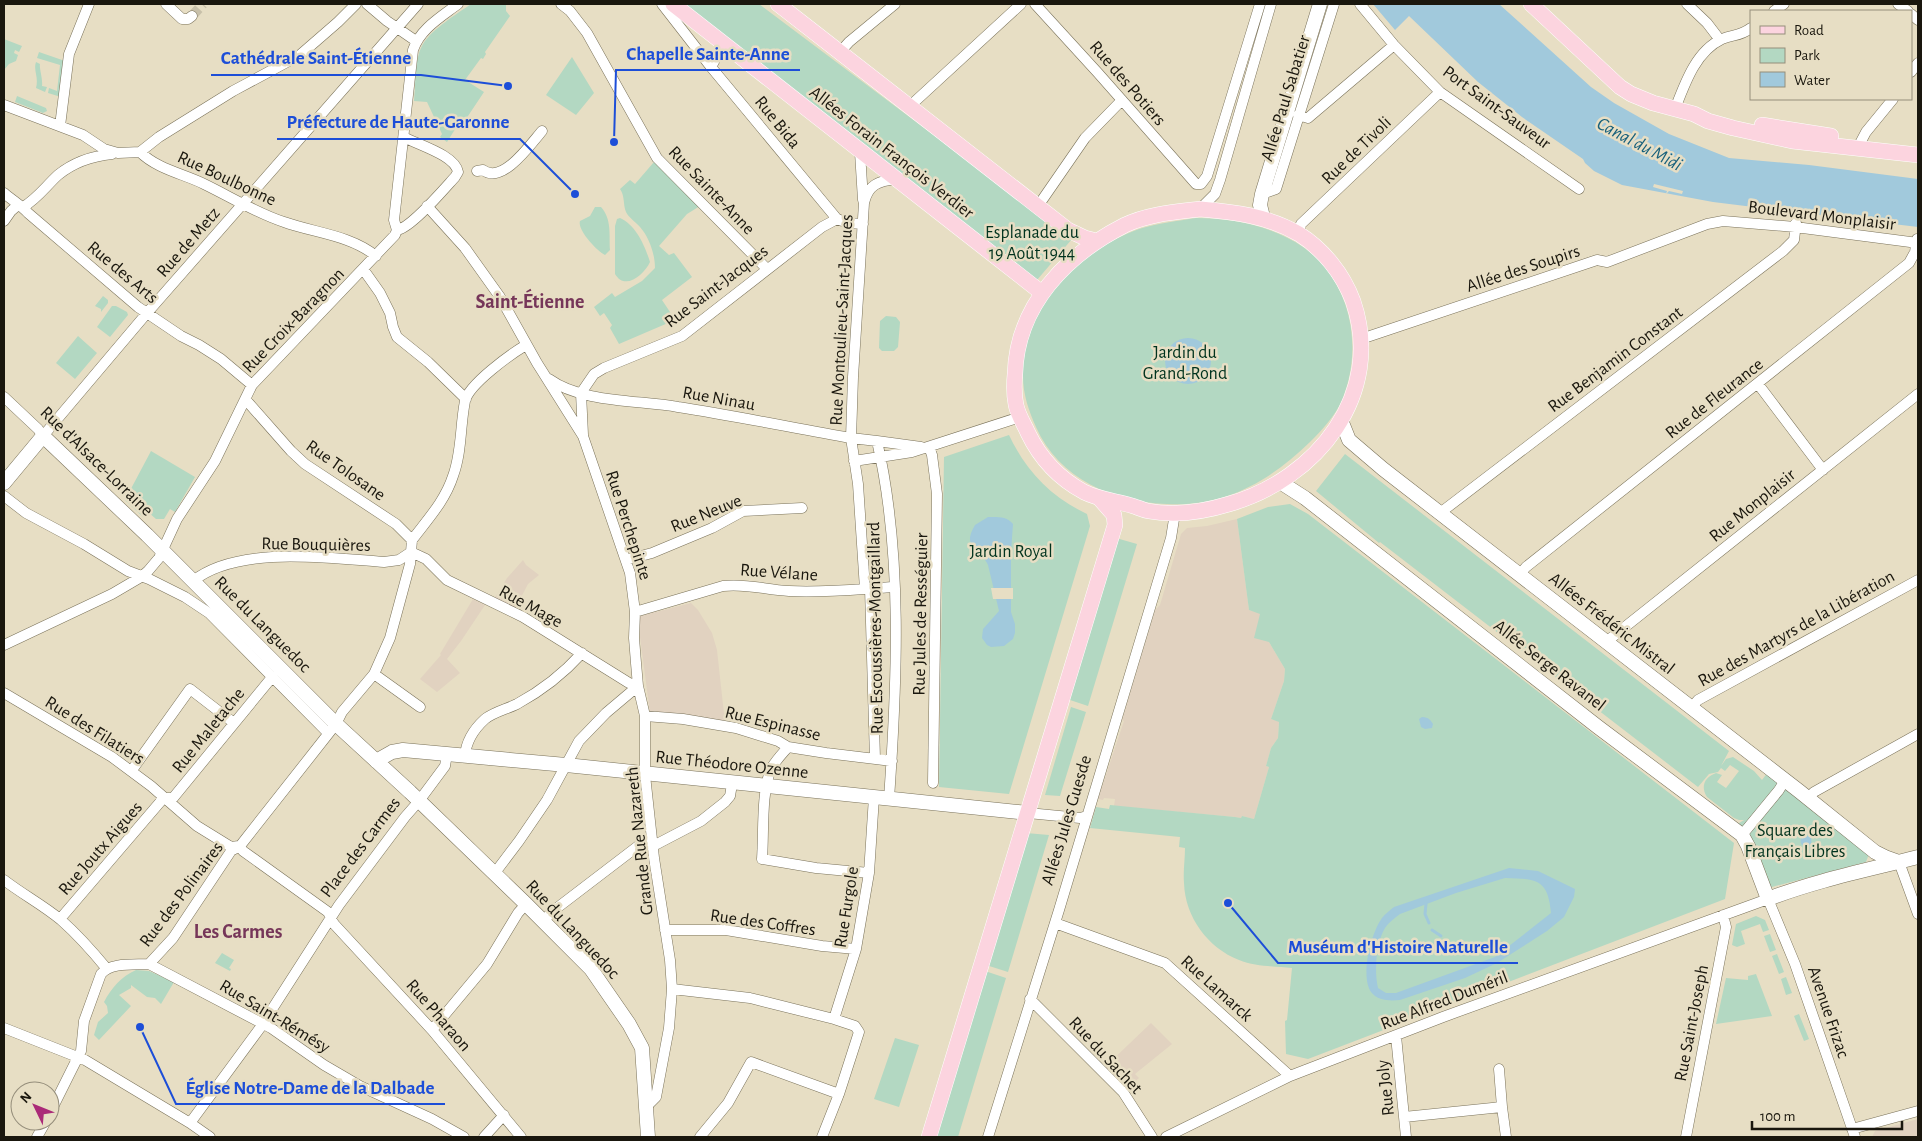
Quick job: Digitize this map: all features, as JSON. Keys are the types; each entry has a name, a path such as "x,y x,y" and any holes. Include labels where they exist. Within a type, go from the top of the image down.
{"main road":[{"name":"Allées Forain François Verdier","path":"673,4 1042,293"},
{"path":"778,4 1072,233 1097,241"},
{"name":"Allée Paul Sabatier","path":"1263,218 1260,205 1262,194 1320,4"},
{"path":"1531,4 1620,86 1640,98 1694,114 1708,121 1732,128 1792,141 1918,147"},
{"path":"1859,145 1918,155"},
{"path":"1200,209 1263,218 1298,234 1309,241 1329,260 1341,275 1357,314 1362,339 1362,356 1356,388 1341,420 1326,441 1307,461 1280,482 1250,498 1206,510 1175,513 1144,510 1100,499 1077,488 1059,474 1042,456 1020,417 1016,405 1014,384 1016,351 1022,332 1042,293 1070,261 1097,241 1127,224 1156,215 1200,209"},
{"name":"Allées Frédéric Mistral","path":"1341,420 1345,434 1352,444 1879,854 1899,862"},
{"path":"4,483 43,436"},
{"name":"Rue d'Alsace-Lorraine","path":"43,436 163,551"},
{"name":"Allée Serge Ravanel","path":"1280,482 1305,498 1598,727 1742,835 1768,899"},
{"path":"929,1137 1115,525 1114,515 1100,499"},
{"path":"1115,525 1122,517 1129,513 1144,510"},
{"name":"Rue du Languedoc","path":"163,551 332,728"},
{"name":"Place des Carmes","path":"332,728 376,761 419,801"},
{"name":"Rue Théodore Ozenne","path":"376,761 392,752 403,750 1028,813"},
{"name":"Rue du Languedoc","path":"419,801 543,920 590,969 629,1024 642,1048 648,1137"},
{"path":"1861,871 1871,861 1870,847"},
{"path":"1768,899 1918,856"}],"street":[{"path":"64,128 69,54 89,4"},
{"path":"166,4 187,17"},
{"path":"4,221 20,206 31,202 67,168 91,156 140,152 159,137 233,91 300,54 356,4"},
{"path":"367,4 396,28 416,41"},
{"name":"Rue de Metz","path":"43,436 147,313 418,4"},
{"path":"404,137 436,152 457,168 455,177 403,229 396,228 406,142 404,137 412,57 416,41 423,32 458,4"},
{"name":"Rue Sainte-Anne","path":"561,4 574,16 587,33 657,158 767,269"},
{"path":"662,4 711,67 717,56 729,48"},
{"path":"840,52 849,42 895,4"},
{"path":"910,106 1021,4"},
{"name":"Rue des Potiers","path":"1035,4 1196,184 1202,184 1207,176 1225,118"},
{"path":"1237,121 1225,118 1260,4"},
{"path":"1200,209 1216,194 1271,4"},
{"name":"Allée Paul Sabatier","path":"1262,194 1276,189 1334,4"},
{"name":"Port Saint-Sauveur","path":"1360,4 1394,45 1440,92 1579,189"},
{"path":"1687,4 1707,23 1720,40"},
{"path":"1675,108 1694,66 1705,52 1720,40 1739,36 1750,29"},
{"path":"1298,115 1308,118 1394,45"},
{"name":"Rue Bida","path":"711,67 836,219"},
{"name":"Rue de Tivoli","path":"1298,234 1301,224 1440,92"},
{"path":"1038,206 1085,138 1122,100"},
{"path":"1859,145 1866,132 1892,100"},
{"path":"4,106 83,135 104,149 118,153"},
{"path":"477,171 483,170 493,175 505,170 527,149 542,131"},
{"path":"91,156 94,152 94,143"},
{"name":"Rue Boulbonne","path":"140,152 147,160 204,184 283,222 351,241 377,255"},
{"name":"Rue Montoulieu-Saint-Jacques","path":"860,152 864,203 853,379 852,438 868,588 875,759"},
{"name":"Rue Montoulieu-Saint-Jacques","path":"864,203 866,193 870,188 888,180 896,179"},
{"name":"Rue des Arts","path":"4,193 147,313 221,359 252,385"},
{"path":"428,206 480,268 500,297 526,344 583,436"},
{"path":"836,219 848,223 863,224"},
{"name":"Rue Saint-Jacques","path":"581,393 594,374 604,368 682,336 794,248 836,219"},
{"name":"Boulevard Monplaisir","path":"1723,221 1796,225 1917,241"},
{"name":"Allée des Soupirs","path":"1362,339 1597,260 1607,262 1706,224 1723,221"},
{"name":"Rue Benjamin Constant","path":"1440,513 1783,251 1794,240 1796,225"},
{"name":"Rue Croix-Baragnon","path":"4,645 112,594 141,577 159,558 177,519 215,461 252,385 377,255 395,235 396,228"},
{"name":"Rue de Fleurance","path":"1519,575 1526,567 1909,263 1915,252 1917,241"},
{"path":"363,269 380,293 390,313 392,327 397,337 428,362 466,399"},
{"path":"240,846 332,728 342,712 374,674 390,638 410,564 412,540 439,505 453,477 461,442 466,399 492,369 526,344"},
{"name":"Rue Ninau","path":"546,377 556,384 590,396 695,410 852,438 913,447 929,447"},
{"path":"1758,384 1823,470"},
{"path":"581,393 583,436"},
{"name":"Rue Monplaisir","path":"1606,642 1918,394"},
{"name":"Rue d'Alsace-Lorraine","path":"4,397 43,436"},
{"name":"Rue Tolosane","path":"246,400 305,464 396,524 412,540"},
{"path":"854,461 912,452 1020,417"},
{"name":"Rue Perchepinte","path":"583,436 630,573 635,612 634,638 636,663"},
{"name":"Rue Escoussières-Montgaillard","path":"877,441 887,486 894,587 895,674 889,798"},
{"name":"Rue Jules de Rességuier","path":"929,447 932,455 937,494 933,783"},
{"name":"Rue du Languedoc","path":"4,496 26,513 84,544 128,571 149,579 209,612 273,676 332,728"},
{"name":"Rue Neuve","path":"626,560 660,550 712,528 744,511 802,508"},
{"name":"Allées Jules Guesde","path":"988,1137 1055,924 1171,538 1175,513"},
{"name":"Rue Bouquières","path":"193,581 207,570 252,559 287,557 384,562 399,560 411,552"},
{"name":"Rue Mage","path":"411,552 426,559 448,580 523,617 633,685 638,686"},
{"name":"Rue des Martyrs de la Libération","path":"1691,708 1698,700 1918,580"},
{"name":"Rue Vélane","path":"635,612 723,586 736,584 796,591 894,587"},
{"path":"465,756 466,746 470,738 486,719 519,703 546,685 560,675 582,653"},
{"path":"619,676 626,676 636,663"},
{"name":"Grande Rue Nazareth","path":"636,663 638,686 646,716 645,775 652,845 672,989 669,1028 656,1097 646,1106"},
{"path":"374,674 420,707"},
{"name":"Rue Maletache","path":"166,798 173,798 195,774 273,676"},
{"path":"494,874 519,841 586,732 638,686"},
{"path":"132,770 190,689 234,723"},
{"name":"Rue des Filatiers","path":"4,694 132,770 197,826 231,848 240,846"},
{"name":"Rue Espinasse","path":"646,716 683,719 736,728 778,741 788,747 892,761"},
{"path":"1808,798 1814,792 1918,734"},
{"path":"788,747 772,768 767,787 762,859 816,868 869,873"},
{"path":"419,801 445,766 448,754"},
{"path":"1742,835 1785,780"},
{"path":"543,920 552,911 642,843 657,844 710,814 730,796 732,784"},
{"name":"Rue Joutx Aigues","path":"60,919 166,798"},
{"name":"Rue Furgole","path":"834,1019 856,949 869,873 874,798"},
{"name":"Place des Carmes","path":"240,846 243,851 328,912 331,918 404,816 419,801"},
{"name":"Rue Théodore Ozenne","path":"1028,813 1080,818 1087,816"},
{"name":"Rue des Polinaires","path":"149,964 173,938 231,851 240,846"},
{"path":"1899,862 1918,914"},
{"path":"4,880 60,919 84,941 107,968"},
{"name":"Rue Alfred Duméril","path":"1166,1137 1290,1076 1768,899"},
{"name":"Avenue Frizac","path":"1768,899 1795,964 1853,1133"},
{"path":"432,1030 487,964 526,904"},
{"name":"Rue Saint-Joseph","path":"1686,1137 1726,927 1723,915"},
{"path":"190,1123 263,1023 331,918"},
{"name":"Rue Pharaon","path":"331,918 334,924 432,1030 521,1137"},
{"name":"Rue Lamarck","path":"1055,924 1165,963 1290,1076"},
{"name":"Rue des Coffres","path":"665,930 726,930 822,946 856,949"},
{"path":"60,1093 81,1052 87,1008 99,978 107,968 149,964"},
{"name":"Rue Saint-Rémésy","path":"149,964 263,1023 324,1065 360,1086 423,1115 464,1137"},
{"path":"672,989 750,998 855,1026 859,1032 839,1094 822,1137"},
{"name":"Rue du Sachet","path":"1030,999 1123,1092 1152,1137"},
{"path":"4,1028 78,1056 210,1137"},
{"name":"Rue Joly","path":"1396,1036 1406,1137"},
{"path":"700,1137 728,1103 751,1062 839,1094"},
{"path":"1499,1068 1506,1137"},
{"path":"1404,1117 1502,1107"},
{"path":"1853,1133 1918,1111"},
{"path":"484,1137 504,1115"}],"shaded area":[{"path":"1237,519 1249,610 1260,613 1269,642 1285,669 1284,681 1271,719 1279,721 1278,738 1271,748 1266,766 1269,767 1254,819 1242,816 1241,818 1114,806 1115,799 1098,799 1124,721 1122,720 1155,610 1160,605 1181,534 1187,528 1207,526"},
{"path":"523,560 526,565 539,575 528,584 515,609 494,599 507,578"},
{"path":"473,599 485,605 447,659 460,673 437,692 420,679 441,655"},
{"path":"691,603 698,610 712,633 717,650 725,723 650,713 640,637 640,616"},
{"path":"1151,1023 1172,1044 1135,1074 1139,1078 1126,1089 1105,1067"},
{"path":"1918,1119 1918,1137 1872,1137 1875,1131"}],"green space":[{"path":"471,4 506,4 506,11 510,16 485,52 486,54 483,59 481,58 465,80 484,92 462,125 459,123 447,142 440,137 442,134 427,102 414,101 418,57 423,44 432,33"},
{"name":"Esplanade du 19 Août 1944","path":"682,4 759,4 1072,239 1037,280"},
{"path":"4,39 22,46 19,52 15,50 14,53 18,55 16,61 9,64 4,70"},
{"path":"39,52 65,61 61,97 48,93 49,88 57,91 60,65 37,58"},
{"path":"572,57 594,93 576,115 546,95"},
{"path":"36,62 40,64 42,86 47,87 45,92 36,88"},
{"path":"17,96 46,108 47,111 43,113 15,102"},
{"path":"654,162 700,206 687,214 659,246 669,255 674,253 692,277 662,300 674,318 668,323 619,344 610,328 612,325 604,313 600,316 594,307 612,293 615,297 642,281 655,268 649,241 643,231 626,212 620,189 630,180 635,184"},
{"path":"595,207 601,207 607,217 610,233 610,250 605,255 588,240 580,225 580,221 590,216"},
{"path":"620,218 626,221 635,231 643,243 650,262 639,276 629,281 619,279 615,274 615,226 617,219"},
{"name":"Jardin du Grand-Rond","path":"1196,218 1238,222 1265,229 1303,247 1319,261 1332,278 1342,296 1349,316 1352,337 1352,359 1349,380 1339,406 1324,428 1295,456 1262,480 1227,496 1188,504 1167,504 1127,498 1090,484 1073,474 1046,445 1033,421 1025,396 1023,376 1025,351 1032,327 1043,305 1075,267 1095,251 1139,229"},
{"path":"103,296 108,300 108,303 101,312 101,309 95,306"},
{"path":"112,306 127,312 128,315 110,337 97,327"},
{"path":"886,316 896,317 900,322 898,347 894,351 882,351 879,348 880,321"},
{"path":"78,336 97,353 75,379 56,363"},
{"name":"Jardin Royal","path":"1009,435 1023,460 1041,482 1062,500 1087,514 1090,526 1009,794 939,787 944,457"},
{"path":"151,451 195,477 175,512 170,509 164,519 156,519 148,512 143,517 125,500"},
{"name":"Square des Français Libres","path":"1345,454 1729,751 1721,766 1726,759 1733,757 1754,771 1762,780 1768,772 1869,854 1866,862 1770,886 1757,853 1749,839 1736,825 1744,820 1734,818 1707,797 1705,793 1706,779 1712,775 1716,773 1722,775 1717,782 1726,788 1739,771 1730,765 1725,771 1721,768 1718,772 1709,774 1698,787 1379,543 1316,491"},
{"path":"1290,504 1308,514 1734,843 1725,899 1308,1059 1286,1054 1285,1021 1287,1020 1292,968 1259,965 1239,960 1217,948 1200,930 1185,896 1185,848 1179,847 1180,837 1090,828 1096,807 1109,809 1110,805 1241,818 1242,816 1254,819 1269,767 1266,766 1271,748 1278,738 1279,722 1271,719 1284,681 1285,669 1269,642 1254,638 1260,614 1249,610 1237,519 1268,507"},
{"path":"1116,538 1137,544 1088,706 1067,699"},
{"path":"1071,707 1086,712 1060,796 1045,795"},
{"path":"1026,833 1049,835 1008,972 986,965"},
{"path":"1756,916 1765,920 1769,930 1763,932 1760,924 1741,931 1745,944 1737,947 1732,945 1736,924"},
{"path":"1770,934 1776,950 1770,952 1764,936"},
{"path":"222,953 234,960 229,968 231,969 230,971 215,963"},
{"path":"1777,954 1784,972 1779,974 1772,956"},
{"path":"136,970 149,971 174,982 161,1004 155,998 147,997 131,985 131,988 119,995 131,1006 99,1040 94,1035 98,1022 108,1013 104,1002 117,983"},
{"path":"985,971 1006,978 958,1137 935,1137"},
{"path":"1756,974 1772,1016 1716,1024 1726,978 1748,980 1748,976"},
{"path":"1786,977 1792,993 1786,995 1781,979"},
{"path":"1799,1014 1809,1039 1804,1041 1794,1016"},
{"path":"895,1038 919,1045 899,1107 874,1099"}],"water":[{"name":"Canal du Midi","path":"1373,4 1499,4 1591,87 1614,103 1669,134 1729,158 1809,165 1918,179 1918,227 1713,202 1622,185 1594,171 1583,159 1522,117 1478,82 1409,16 1395,30"},
{"path":"1188,338 1201,342 1207,348 1211,361 1207,374 1201,380 1188,384 1175,380 1169,374 1165,361 1169,348 1175,342"},
{"path":"988,517 1005,518 1013,524 1011,612 1015,624 1015,633 1013,639 1004,646 991,647 982,638 983,629 999,611 988,565 985,559 973,547 970,539 975,525"},
{"path":"1422,717 1430,719 1433,724 1432,728 1425,729 1421,727 1419,719"},
{"path":"1806,835 1812,841 1806,847 1800,841"},
{"path":"1509,868 1538,871 1575,889 1574,897 1564,917 1547,931 1497,963 1465,978 1400,1000 1388,1000 1381,999 1371,992 1368,985 1367,966 1368,955 1378,925 1383,917 1394,907","holes":["1505,878 1532,880 1538,883 1547,893 1551,913 1495,957 1396,993 1386,993 1378,988 1376,966 1378,949 1382,934 1388,924 1400,914 1456,893"]}],"pier":[{"path":"1654,184 1683,191 1682,194 1669,191 1666,194 1667,191 1653,187"},
{"path":"991,588 1013,588 1013,599 993,599"}],"waterway":[{"path":"1426,904 1425,914 1429,923"},
{"path":"1432,930 1441,936"}],"tunnel":[{"path":"192,16 203,4"}],"place":[{"name":"Cathédrale Saint-Étienne","path":"508,86"},
{"name":"Chapelle Sainte-Anne","path":"614,142"},
{"name":"Préfecture de Haute-Garonne","path":"575,194"},
{"name":"Muséum d'Histoire Naturelle","path":"1228,903"},
{"name":"Église Notre-Dame de la Dalbade","path":"140,1027"}],"district":[{"name":"Saint-Étienne","path":"530,301"},
{"name":"Les Carmes","path":"238,931"}]}
